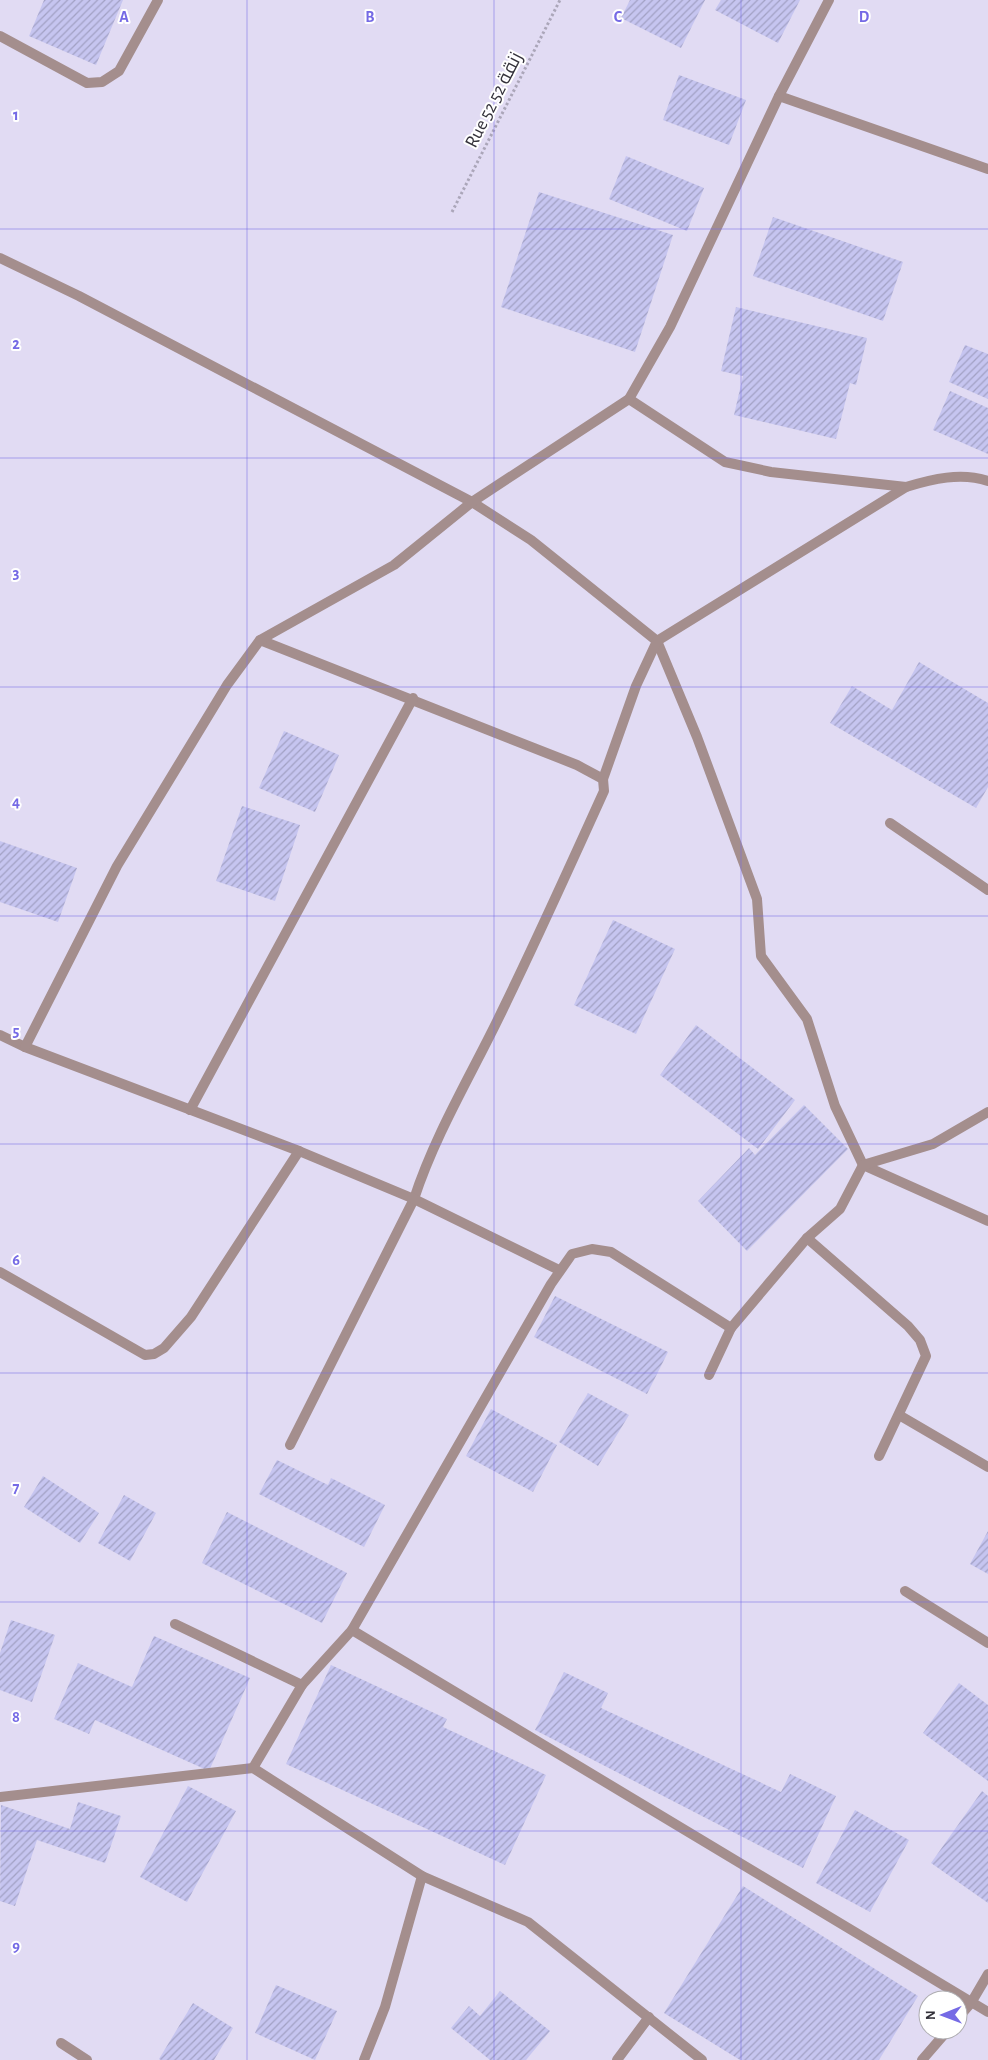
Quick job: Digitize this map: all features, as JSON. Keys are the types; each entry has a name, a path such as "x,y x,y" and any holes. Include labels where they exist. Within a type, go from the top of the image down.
{"street":[{"path":"0,36 87,83 102,82 119,71 158,0"},
{"path":"25,1047 117,866 227,685 260,640 394,565 472,502 629,399 670,327 779,96 829,0"},
{"path":"779,96 988,169"},
{"path":"0,258 79,296 472,502 531,540 657,641 697,737 757,900 761,956 807,1019 835,1106 863,1165 988,1221"},
{"path":"629,399 725,462 771,472 906,486"},
{"path":"290,1446 414,1199 424,1169 442,1129 503,1010 559,892 604,791 603,778 636,686 657,641 906,486 937,478 978,478 988,481"},
{"path":"260,640 413,698 578,765 603,778"},
{"path":"190,1110 413,698"},
{"path":"890,823 988,890"},
{"path":"0,1035 25,1047 300,1151 347,1173 414,1199 559,1270"},
{"path":"709,1375 731,1328 807,1238 840,1210 863,1165 933,1144 988,1112"},
{"path":"0,1272 145,1355 154,1354 164,1348 191,1317 300,1151"},
{"path":"807,1238 887,1306 920,1340 926,1356 878,1456"},
{"path":"253,1768 302,1685 352,1630 559,1270 572,1254 592,1249 611,1252 731,1328"},
{"path":"899,1415 988,1467"},
{"path":"905,1591 988,1643"},
{"path":"175,1624 302,1685"},
{"path":"352,1630 988,2012"},
{"path":"0,1797 253,1768 422,1876 528,1922 702,2060"},
{"path":"364,2060 386,2007 422,1876"},
{"path":"968,2006 988,1974"},
{"path":"617,2060 649,2017"},
{"path":"922,2060 939,2040"},
{"path":"61,2043 87,2060"}],"path":[{"name":"Rue 52 زنقة 52","path":"452,212 560,0"}],"building":[{"path":"44,0 123,0 96,65 29,36"},
{"path":"630,0 705,0 681,48 621,18"},
{"path":"721,0 800,0 778,43 715,10"},
{"path":"679,75 746,100 729,145 663,120"},
{"path":"626,156 704,188 687,231 609,199"},
{"path":"539,192 673,235 635,352 501,307"},
{"path":"773,217 903,262 883,321 753,276"},
{"path":"736,307 867,338 856,385 850,383 836,439 734,415 743,376 721,371"},
{"path":"965,345 988,354 988,399 949,382"},
{"path":"950,391 988,408 988,454 933,430"},
{"path":"919,662 988,703 988,787 976,808 830,723 852,686 892,710"},
{"path":"284,731 339,755 315,812 259,788"},
{"path":"242,806 300,825 275,901 216,881"},
{"path":"0,841 77,868 58,922 0,902"},
{"path":"613,920 675,949 636,1034 574,1005"},
{"path":"696,1025 795,1100 758,1149 660,1075"},
{"path":"804,1105 848,1149 747,1251 698,1201 749,1148 755,1155"},
{"path":"555,1296 668,1352 647,1394 534,1337"},
{"path":"588,1393 629,1415 598,1466 559,1442"},
{"path":"491,1409 557,1445 533,1492 466,1456"},
{"path":"277,1460 328,1485 331,1478 385,1505 364,1547 259,1494"},
{"path":"43,1476 99,1513 80,1543 24,1507"},
{"path":"124,1495 156,1513 130,1561 98,1543"},
{"path":"227,1512 347,1573 322,1623 202,1563"},
{"path":"988,1531 988,1574 970,1564"},
{"path":"11,1620 55,1635 32,1702 0,1690 0,1653"},
{"path":"154,1636 250,1678 209,1771 95,1720 89,1734 54,1719 78,1663 132,1687"},
{"path":"331,1665 447,1719 443,1727 546,1775 505,1865 286,1764"},
{"path":"564,1672 608,1693 601,1708 781,1792 790,1774 836,1796 803,1868 535,1730"},
{"path":"959,1683 988,1705 988,1781 923,1733"},
{"path":"188,1786 236,1811 187,1902 140,1877"},
{"path":"982,1791 988,1796 988,1903 931,1863"},
{"path":"78,1802 121,1816 105,1863 37,1840 15,1906 0,1901 1,1805 70,1829"},
{"path":"855,1810 909,1840 870,1912 816,1883"},
{"path":"743,1886 918,1996 879,2060 740,2060 664,2013"},
{"path":"276,1985 337,2011 315,2060 255,2033"},
{"path":"500,1991 550,2031 526,2060 490,2060 451,2028 469,2006 480,2016"},
{"path":"193,2003 233,2028 214,2060 159,2059"}]}
